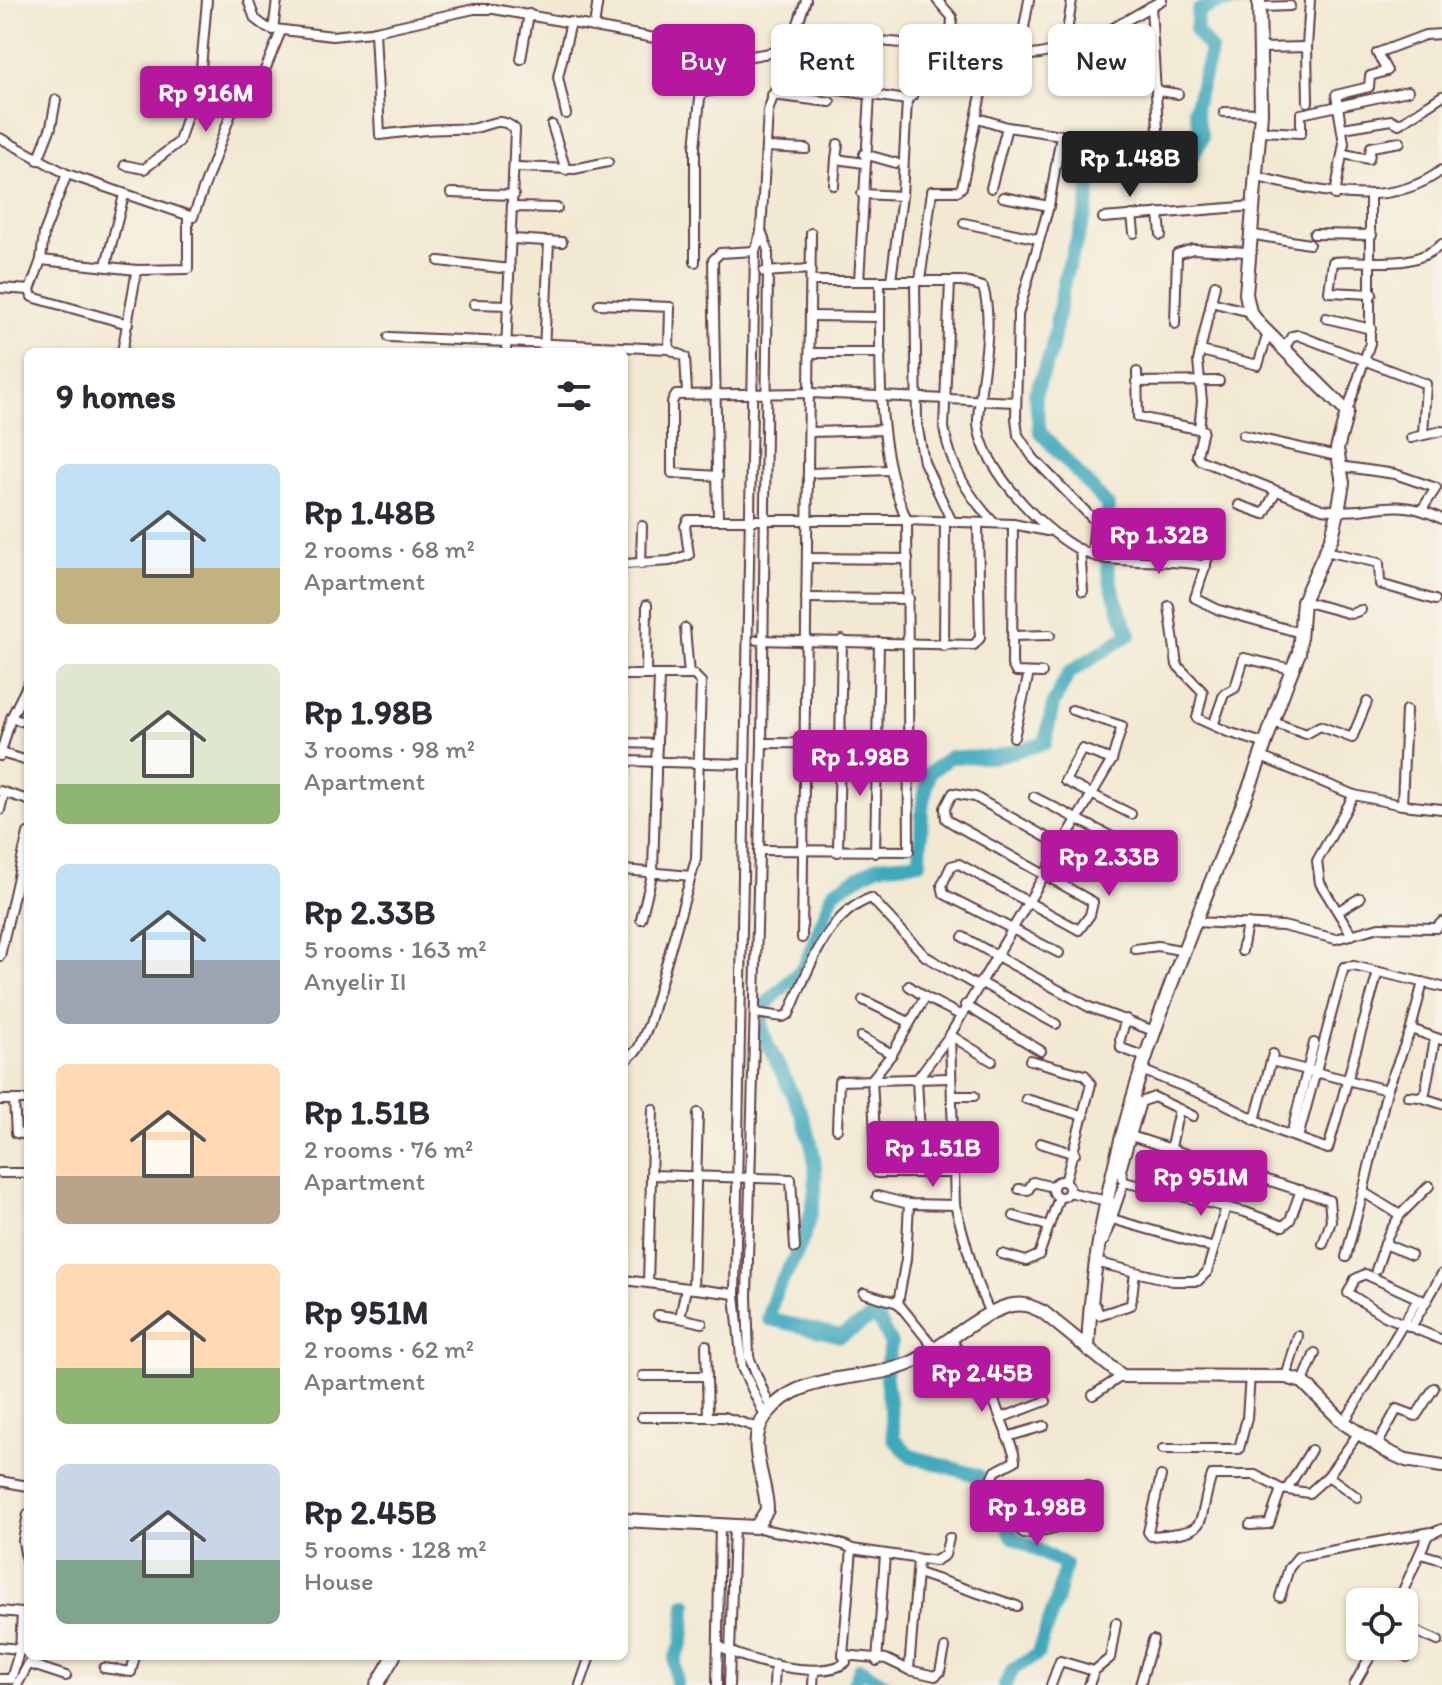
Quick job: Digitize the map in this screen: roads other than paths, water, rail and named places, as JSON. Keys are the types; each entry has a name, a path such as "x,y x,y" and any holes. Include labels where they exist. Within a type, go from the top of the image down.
{"street":[{"path":"125,165 144,169 179,142 201,68 207,0"},
{"path":"248,0 257,21 277,31 332,36 375,31 474,9 529,14 652,39"},
{"path":"0,138 67,174 188,217 196,214 233,108 265,70 277,31 277,0"},
{"path":"594,26 598,0"},
{"path":"797,24 806,0"},
{"path":"937,0 952,17 952,24"},
{"path":"1025,24 1029,0"},
{"path":"1068,24 1072,0"},
{"path":"1122,24 1162,0"},
{"path":"1308,102 1310,0"},
{"path":"1290,6 1259,3 1261,113 1258,177 1247,252 1246,294 1250,312 1283,350 1347,412"},
{"path":"1151,6 1159,91 1158,129"},
{"path":"521,59 529,14"},
{"path":"566,114 558,77 571,22"},
{"path":"375,31 377,133 442,127 474,129 488,121 508,123 516,133 507,347"},
{"path":"1335,195 1344,154 1343,128 1336,95 1368,87 1369,77 1387,71 1377,53 1425,35 1442,34"},
{"path":"1259,48 1307,47"},
{"path":"1159,91 1178,94"},
{"path":"1260,131 1301,133 1301,114 1408,91"},
{"path":"695,262 695,147 701,96"},
{"path":"765,1418 742,1368 735,1294 755,251 761,232 766,121 772,96"},
{"path":"780,96 830,102"},
{"path":"859,281 870,96"},
{"path":"877,96 907,100 912,96"},
{"path":"944,646 948,522 924,462 916,397 918,281 932,191 961,190 982,96"},
{"path":"1343,128 1392,120 1399,124 1442,96"},
{"path":"38,160 51,127 56,100"},
{"path":"891,280 902,196 907,100"},
{"path":"1224,112 1261,113"},
{"path":"978,118 1007,127 1060,133 1049,206 1018,315 1017,428 1022,442 1050,478 1095,521 1096,557"},
{"path":"552,125 566,170"},
{"path":"991,188 1007,127"},
{"path":"1344,154 1369,159 1371,147 1400,142"},
{"path":"834,185 838,144"},
{"path":"766,147 806,149"},
{"path":"836,159 864,158 896,163"},
{"path":"515,167 566,170 608,162"},
{"path":"1258,177 1335,195 1370,194 1427,182 1442,170"},
{"path":"67,174 44,233 41,260 30,290 32,297 128,324"},
{"path":"451,193 514,195"},
{"path":"862,194 902,196"},
{"path":"1088,1349 1092,1273 1154,1031 1266,744 1300,647 1303,601 1338,512 1343,483 1338,461 1347,412 1366,359 1371,329 1370,194"},
{"path":"106,265 124,195"},
{"path":"1003,197 1049,206"},
{"path":"1103,218 1254,206"},
{"path":"513,207 557,208"},
{"path":"1159,213 1161,235"},
{"path":"1132,215 1134,233"},
{"path":"41,260 137,270 188,269 188,217"},
{"path":"964,223 1039,239"},
{"path":"756,1527 767,1510 757,1456 765,1418 749,1357 747,1296 759,1011 760,640 768,272 768,250 761,232"},
{"path":"802,938 802,741 811,432 811,233"},
{"path":"1249,234 1309,244"},
{"path":"1314,234 1372,235"},
{"path":"512,239 562,242"},
{"path":"544,348 549,241"},
{"path":"1372,294 1328,290 1333,262 1372,264 1426,256 1442,244"},
{"path":"1175,324 1177,254 1193,249 1247,252"},
{"path":"718,519 713,260 720,253 755,251"},
{"path":"439,261 510,269"},
{"path":"755,272 811,269"},
{"path":"123,348 137,270"},
{"path":"811,281 950,281 978,284 984,291 979,431 986,454 1048,531"},
{"path":"759,850 909,851 911,644 907,520 889,470 884,430 880,281"},
{"path":"950,281 944,428 952,465 970,495 994,523"},
{"path":"1199,429 1201,351 1215,285"},
{"path":"0,288 30,290"},
{"path":"1211,302 1250,312"},
{"path":"474,304 509,305"},
{"path":"599,304 670,307 669,349"},
{"path":"811,316 880,317"},
{"path":"1326,318 1371,329"},
{"path":"1201,351 1258,365 1268,333"},
{"path":"1283,350 1294,334 1426,384 1423,435"},
{"path":"389,337 507,347 569,348"},
{"path":"628,349 669,349 685,357 687,393"},
{"path":"811,353 881,353"},
{"path":"1219,381 1136,377 1138,417 1199,429 1204,432 1197,455 1200,460 1338,512 1405,504 1423,508 1442,519"},
{"path":"718,476 672,473 672,399 687,393 810,393 1016,402"},
{"path":"811,432 884,430"},
{"path":"1411,438 1442,431"},
{"path":"1243,435 1395,474 1436,488 1423,508"},
{"path":"810,473 889,470"},
{"path":"1239,505 1263,515 1276,491"},
{"path":"628,564 685,557 686,522 807,518 1013,524 1048,531 1096,557 1179,560 1206,566"},
{"path":"748,641 806,639 974,645 980,638 978,524"},
{"path":"1013,524 1013,668 1042,673"},
{"path":"641,564 642,526"},
{"path":"1218,526 1195,598 1219,610 1301,633"},
{"path":"1080,549 1083,591"},
{"path":"1325,551 1379,563 1380,584 1435,600"},
{"path":"807,558 908,559"},
{"path":"806,598 909,599"},
{"path":"1303,601 1351,614 1361,610"},
{"path":"646,675 647,605"},
{"path":"1169,606 1177,665 1203,692 1197,718 1266,744"},
{"path":"685,628 689,675"},
{"path":"1013,636 1050,635"},
{"path":"838,852 842,640"},
{"path":"875,853 879,642"},
{"path":"1214,723 1224,694 1235,688 1244,658 1292,669"},
{"path":"1014,737 1029,673"},
{"path":"628,675 689,675 700,680 697,850 685,907 646,1030 638,1049 628,1058"},
{"path":"641,919 653,871 659,675"},
{"path":"24,692 11,718 0,754 24,760"},
{"path":"1273,722 1306,734 1320,726 1352,738 1367,702"},
{"path":"922,1173 917,1079 950,1035 1112,760 1122,726 1072,710"},
{"path":"1402,805 1406,710"},
{"path":"11,718 24,722"},
{"path":"628,743 657,744"},
{"path":"762,743 911,744"},
{"path":"1112,760 1079,748 1065,781 1131,814"},
{"path":"1261,757 1310,780 1354,795 1442,809"},
{"path":"628,761 745,764"},
{"path":"1059,953 1014,927 944,894 941,889 951,866 959,864 1028,899 1079,930 1090,915 1093,902 952,823 946,819 945,808 953,793 960,791 1062,844 1099,867"},
{"path":"1352,935 1340,910 1318,878 1317,861 1354,795"},
{"path":"0,810 2,796 24,799"},
{"path":"1034,797 1128,845"},
{"path":"744,822 758,821"},
{"path":"0,956 24,851"},
{"path":"628,870 691,876"},
{"path":"741,1004 783,1017 789,1014 820,945 848,912 871,898 925,956 1056,1024"},
{"path":"1340,910 1360,898"},
{"path":"743,903 758,904"},
{"path":"1195,922 1283,926 1336,939 1379,927 1436,928 1442,922"},
{"path":"1242,951 1247,924"},
{"path":"963,937 1089,1007 1154,1031"},
{"path":"1135,949 1158,946 1185,951"},
{"path":"1294,1137 1342,970 1348,965 1442,987"},
{"path":"1126,1019 1120,1039 1121,1048 1255,1120 1325,1150 1330,1148 1378,972"},
{"path":"1346,1257 1345,1247 1363,1192 1387,1090 1411,1029 1423,982"},
{"path":"909,986 960,1015"},
{"path":"925,997 892,1054 872,1079 877,1173 952,1173"},
{"path":"863,1000 909,1022"},
{"path":"965,1005 1041,1051"},
{"path":"1411,1029 1438,1040 1427,1085 1420,1097"},
{"path":"950,1035 992,1061"},
{"path":"950,1035 955,1205 977,1283 990,1314"},
{"path":"861,1037 892,1054"},
{"path":"1312,1071 1314,1043"},
{"path":"1255,1120 1272,1057 1312,1071 1387,1090"},
{"path":"1030,1060 1089,1078 1090,1095 1065,1182 1069,1192"},
{"path":"837,1129 837,1082 950,1078"},
{"path":"952,1096 974,1096"},
{"path":"1408,1096 1442,1104"},
{"path":"1135,1272 1131,1305 1099,1315 1099,1263 1112,1219 1111,1202 1124,1182 1121,1170 1144,1098 1154,1097 1193,1116"},
{"path":"1026,1099 1084,1116"},
{"path":"0,1100 24,1100"},
{"path":"14,1100 16,1133 24,1134"},
{"path":"648,1283 653,1109"},
{"path":"1171,1147 1179,1109"},
{"path":"680,1318 690,1288 698,1113"},
{"path":"1131,1136 1331,1202 1331,1221 1323,1244"},
{"path":"1040,1143 1075,1154"},
{"path":"1204,1202 1214,1162"},
{"path":"0,1173 24,1173"},
{"path":"651,1175 783,1176 793,1181 795,1248"},
{"path":"1019,1189 1028,1190 1033,1182 1053,1187 1059,1197"},
{"path":"1053,1187 1058,1182 1065,1182"},
{"path":"1124,1182 1226,1207 1283,1226 1290,1220 1301,1190"},
{"path":"1376,1270 1400,1215 1429,1186"},
{"path":"1002,1254 1033,1259 1039,1255 1059,1197 1069,1192 1111,1202"},
{"path":"1363,1192 1400,1215"},
{"path":"877,1196 909,1204 955,1205"},
{"path":"898,1303 906,1259 909,1204"},
{"path":"1099,1263 1173,1281 1198,1281 1207,1272 1226,1207"},
{"path":"1014,1216 1048,1226"},
{"path":"1112,1219 1214,1248"},
{"path":"1385,1244 1411,1255"},
{"path":"1422,1301 1365,1274 1359,1274 1350,1287 1350,1297 1442,1340"},
{"path":"1344,1423 1442,1274"},
{"path":"628,1280 735,1294"},
{"path":"864,1293 898,1303 935,1349"},
{"path":"642,1417 708,1415 736,1419 765,1418 807,1387 834,1378 910,1363 990,1314 1014,1305 1031,1306 1122,1376"},
{"path":"658,1315 702,1323"},
{"path":"1286,1377 1298,1336"},
{"path":"952,1338 967,1372 982,1371 1015,1461 996,1471 993,1477 1003,1505 1022,1534 1065,1526"},
{"path":"706,1345 708,1415"},
{"path":"1303,1382 1315,1353"},
{"path":"990,1388 1028,1374"},
{"path":"1163,1449 1239,1449 1247,1418 1250,1375"},
{"path":"643,1376 707,1376"},
{"path":"1093,1395 1122,1376 1286,1377 1303,1382 1344,1423 1377,1445 1406,1460 1442,1466"},
{"path":"1377,1445 1397,1409 1416,1416 1434,1388"},
{"path":"1001,1418 1046,1401"},
{"path":"1007,1437 1044,1426"},
{"path":"1309,1493 1328,1476 1358,1434"},
{"path":"1250,1525 1269,1524 1284,1489 1311,1450"},
{"path":"1161,1476 1148,1528 1151,1536 1195,1531 1212,1475 1255,1475 1284,1489 1309,1493"},
{"path":"1328,1476 1357,1497"},
{"path":"0,1481 24,1485"},
{"path":"1003,1505 1087,1485"},
{"path":"1309,1493 1310,1504"},
{"path":"628,1523 756,1527 787,1537 845,1543 852,1549 918,1560 941,1561 948,1549 949,1538"},
{"path":"717,1685 727,1524"},
{"path":"727,1524 729,1685"},
{"path":"1280,1597 1289,1568 1298,1557 1442,1529"},
{"path":"1405,1588 1431,1532"},
{"path":"718,1645 730,1654 775,1664 814,1671 835,1670 846,1662 843,1655 852,1549"},
{"path":"1421,1554 1442,1560"},
{"path":"877,1661 885,1555"},
{"path":"909,1670 918,1560"},
{"path":"918,1573 1017,1606"},
{"path":"0,1611 22,1613 24,1650 11,1679 0,1679"},
{"path":"1089,1685 1094,1671 1110,1658 1116,1623"},
{"path":"1418,1632 1438,1641"},
{"path":"1140,1685 1153,1640"},
{"path":"0,1647 24,1650"},
{"path":"843,1655 877,1661 886,1659 909,1670 938,1674 945,1648"},
{"path":"17,1685 31,1660 66,1676"},
{"path":"104,1668 131,1672 134,1660"},
{"path":"379,1684 392,1660"},
{"path":"583,1684 589,1660"},
{"path":"1354,1685 1368,1660"},
{"path":"1051,1685 1060,1661 1094,1671"},
{"path":"774,1685 775,1664"},
{"path":"813,1685 814,1671"}],"waterway":[{"path":"1005,1685 1013,1669 1037,1655 1065,1565 1013,1537 979,1476 911,1456 894,1439 885,1371 891,1344 876,1315 841,1336 769,1319 774,1297 800,1246 810,1216 815,1164 803,1118 767,1043 762,1026 763,1007 804,967 834,891 878,866 920,862 922,809 929,773 950,757 993,757 1045,743 1053,704 1069,673 1130,634 1108,572 1108,506 1040,432 1035,394 1051,352 1065,277 1086,212 1092,176 1194,154 1202,139 1195,108 1211,50 1196,31 1198,11 1220,2 1249,0"},
{"path":"676,1685 675,1659 683,1641 686,1604"},
{"path":"853,1685 860,1669 886,1685"}]}
